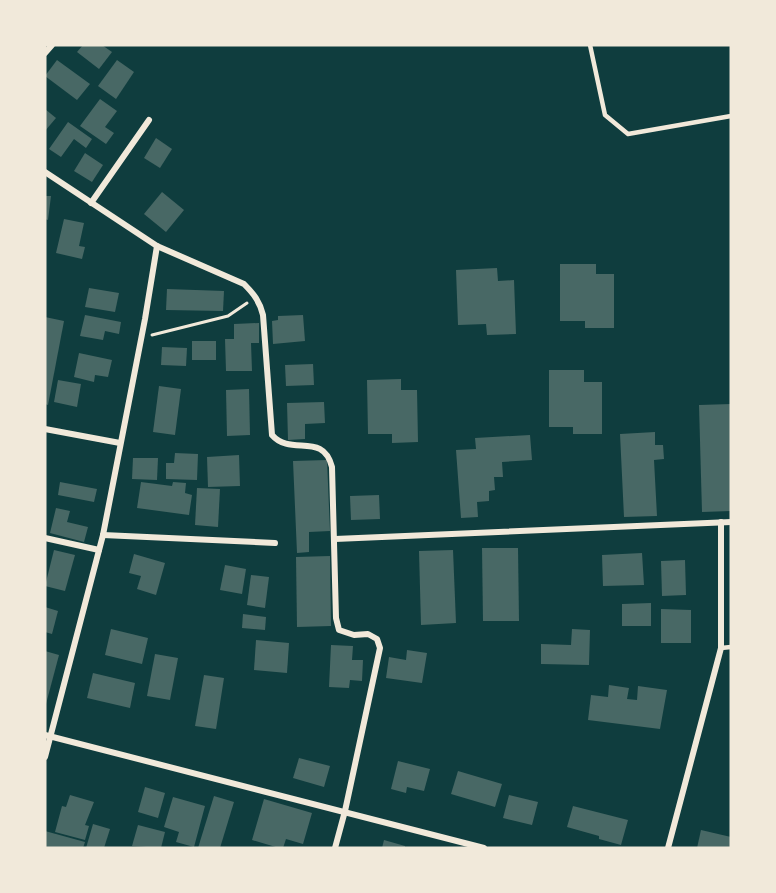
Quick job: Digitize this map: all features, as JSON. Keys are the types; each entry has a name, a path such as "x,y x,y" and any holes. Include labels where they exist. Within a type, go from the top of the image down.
{"street":[{"path":"45,53 52,45"},
{"path":"91,203 149,120"},
{"path":"45,172 157,246 244,284 256,298 263,315 272,435 278,442 287,446 306,445 322,450 329,457 332,467 336,618 339,630 354,635 368,634 377,639 380,648 335,848"},
{"path":"45,757 48,736 99,550 157,246"},
{"path":"45,429 120,443"},
{"path":"668,848 721,648 721,522"},
{"path":"335,539 731,522"},
{"path":"102,535 275,543"},
{"path":"45,538 99,550"},
{"path":"48,736 484,848"}],"lane":[{"path":"590,45 605,115 628,134 731,116"},
{"path":"721,648 731,647"}],"path":[{"path":"141,337 228,316 256,298"}],"building":[{"path":"83,45 102,45 112,52 99,69 77,52"},
{"path":"57,60 90,84 77,100 45,76"},
{"path":"117,60 134,72 116,99 98,86"},
{"path":"100,99 117,111 105,127 114,133 106,144 80,126"},
{"path":"45,109 56,118 45,131"},
{"path":"68,122 92,139 86,148 74,139 61,157 49,149"},
{"path":"156,138 172,149 160,168 144,158"},
{"path":"85,153 103,165 92,182 74,171"},
{"path":"162,192 184,210 166,232 144,214"},
{"path":"45,196 51,196 48,220 45,219"},
{"path":"64,219 84,223 79,246 85,247 82,259 56,253"},
{"path":"560,264 596,264 596,274 614,274 614,328 585,328 585,321 560,321"},
{"path":"497,268 498,281 514,280 516,334 487,335 486,324 458,325 456,270"},
{"path":"89,288 119,293 115,312 85,307"},
{"path":"167,289 224,291 223,311 166,310"},
{"path":"85,315 121,322 119,334 105,331 103,340 80,336"},
{"path":"303,315 305,341 273,344 272,321 278,320 278,316"},
{"path":"45,317 64,321 48,405 45,404"},
{"path":"259,323 259,343 251,343 252,371 226,371 225,339 234,339 234,324"},
{"path":"192,341 216,341 216,360 192,360"},
{"path":"162,347 187,348 186,366 161,365"},
{"path":"79,353 112,360 108,377 95,375 94,382 74,377"},
{"path":"313,364 314,385 286,386 285,365"},
{"path":"549,370 584,370 584,382 602,382 602,434 573,434 573,427 549,427"},
{"path":"401,379 401,390 417,390 418,442 392,443 392,434 368,434 367,380"},
{"path":"58,380 81,384 77,407 54,402"},
{"path":"159,386 181,389 175,435 153,432"},
{"path":"249,389 250,435 227,436 226,390"},
{"path":"324,402 325,423 305,424 305,439 288,440 287,403"},
{"path":"731,404 731,511 702,512 699,405"},
{"path":"655,432 655,445 663,445 664,459 654,460 657,516 624,517 620,434"},
{"path":"530,435 532,460 502,462 503,477 494,477 495,490 489,491 489,501 477,502 478,517 461,518 456,450 476,449 475,438"},
{"path":"175,453 198,454 197,480 166,479 166,463 174,463"},
{"path":"239,455 240,486 208,487 207,457"},
{"path":"133,458 158,458 157,480 132,479"},
{"path":"327,460 330,531 309,532 309,552 297,553 293,461"},
{"path":"60,482 97,489 94,502 58,495"},
{"path":"141,482 172,486 173,482 186,483 185,493 192,495 189,515 137,508"},
{"path":"197,488 220,489 218,527 195,525"},
{"path":"379,495 380,519 351,520 350,496"},
{"path":"56,508 70,511 67,522 88,527 84,542 50,533"},
{"path":"482,548 518,548 519,621 483,621"},
{"path":"54,550 75,555 65,591 45,586"},
{"path":"453,550 456,623 421,625 419,551"},
{"path":"642,553 644,585 603,586 602,555"},
{"path":"134,554 165,563 156,595 137,589 141,576 129,573"},
{"path":"330,556 331,626 297,627 296,557"},
{"path":"685,560 686,595 662,596 661,561"},
{"path":"225,565 246,569 242,594 220,590"},
{"path":"251,575 269,577 265,608 247,605"},
{"path":"651,603 651,626 622,626 622,604"},
{"path":"45,607 58,611 52,634 45,632"},
{"path":"661,609 691,610 691,643 661,643"},
{"path":"243,614 266,617 265,630 242,628"},
{"path":"111,629 148,638 142,664 105,655"},
{"path":"572,629 590,630 589,665 541,664 541,644 571,645"},
{"path":"256,640 289,643 287,673 254,670"},
{"path":"331,645 353,646 352,660 363,660 362,681 350,680 349,688 329,687"},
{"path":"407,650 427,653 422,683 386,678 389,657 406,660"},
{"path":"45,651 59,655 46,704 45,704"},
{"path":"155,654 178,658 170,700 147,696"},
{"path":"93,673 135,683 130,708 87,698"},
{"path":"204,675 224,678 216,729 195,726"},
{"path":"609,685 629,688 627,699 637,700 638,686 667,690 660,729 588,720 591,695 608,697"},
{"path":"299,758 330,766 324,787 293,778"},
{"path":"398,761 430,769 424,791 407,787 406,793 391,789"},
{"path":"458,771 502,784 495,807 451,794"},
{"path":"145,787 165,793 158,818 138,812"},
{"path":"70,795 94,802 85,825 89,826 85,840 55,832 62,806 66,807"},
{"path":"509,795 538,802 532,825 503,818"},
{"path":"214,796 234,802 220,848 198,848"},
{"path":"173,797 205,806 194,847 176,842 179,832 164,827"},
{"path":"264,799 312,813 303,844 286,839 283,848 279,848 252,840"},
{"path":"573,806 628,820 621,845 567,827"},
{"path":"93,824 110,829 104,848 86,848"},
{"path":"138,825 165,832 161,848 132,846"},
{"path":"701,830 731,837 730,848 697,848"},
{"path":"45,831 85,842 83,848 45,848"},
{"path":"384,840 405,846 405,848 382,848"}]}
